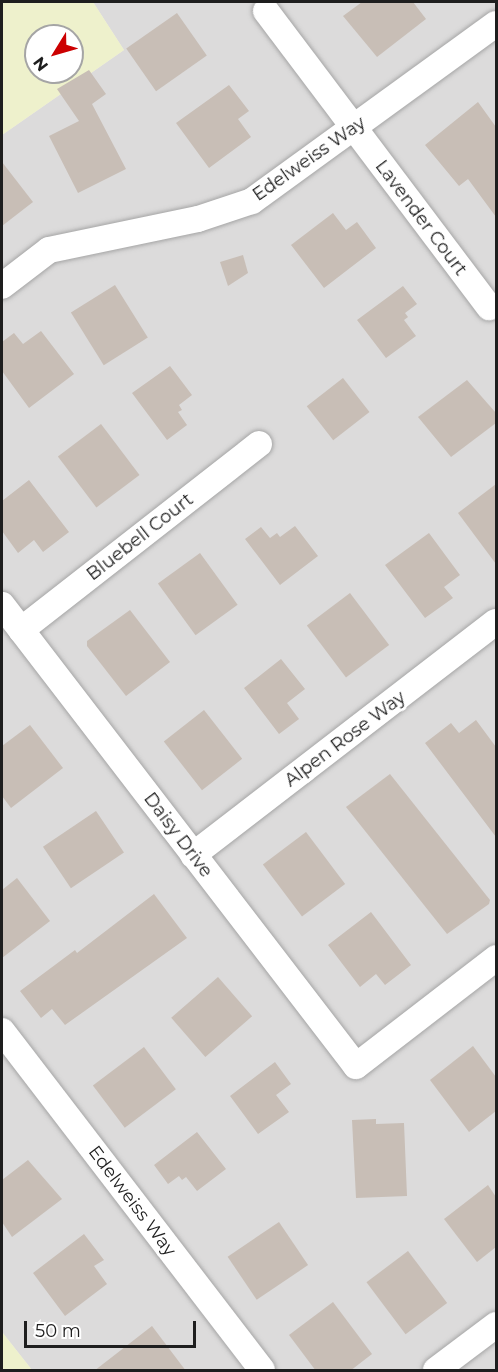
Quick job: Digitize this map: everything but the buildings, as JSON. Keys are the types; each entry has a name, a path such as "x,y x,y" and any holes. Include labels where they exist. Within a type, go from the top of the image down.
{"street":[{"name":"Lavender Court","path":"266,11 489,307"},
{"name":"Edelweiss Way","path":"2,286 50,250 198,219 252,201 496,24"},
{"name":"Bluebell Court","path":"21,630 259,444"},
{"name":"Daisy Drive","path":"2,604 356,1066 496,958"},
{"name":"Alpen Rose Way","path":"193,855 496,622"},
{"name":"Edelweiss Way","path":"2,1031 262,1371"},
{"path":"436,1371 496,1325"}],"shaded area":[{"path":"93,2 496,2 496,1370 32,1370 2,1332 2,135 75,84 84,84 84,78 124,50"}],"green space":[{"path":"2,2 93,2 124,50 84,78 84,24 24,24 24,84 75,84 2,135"},
{"path":"2,1332 32,1370 2,1370"}]}
